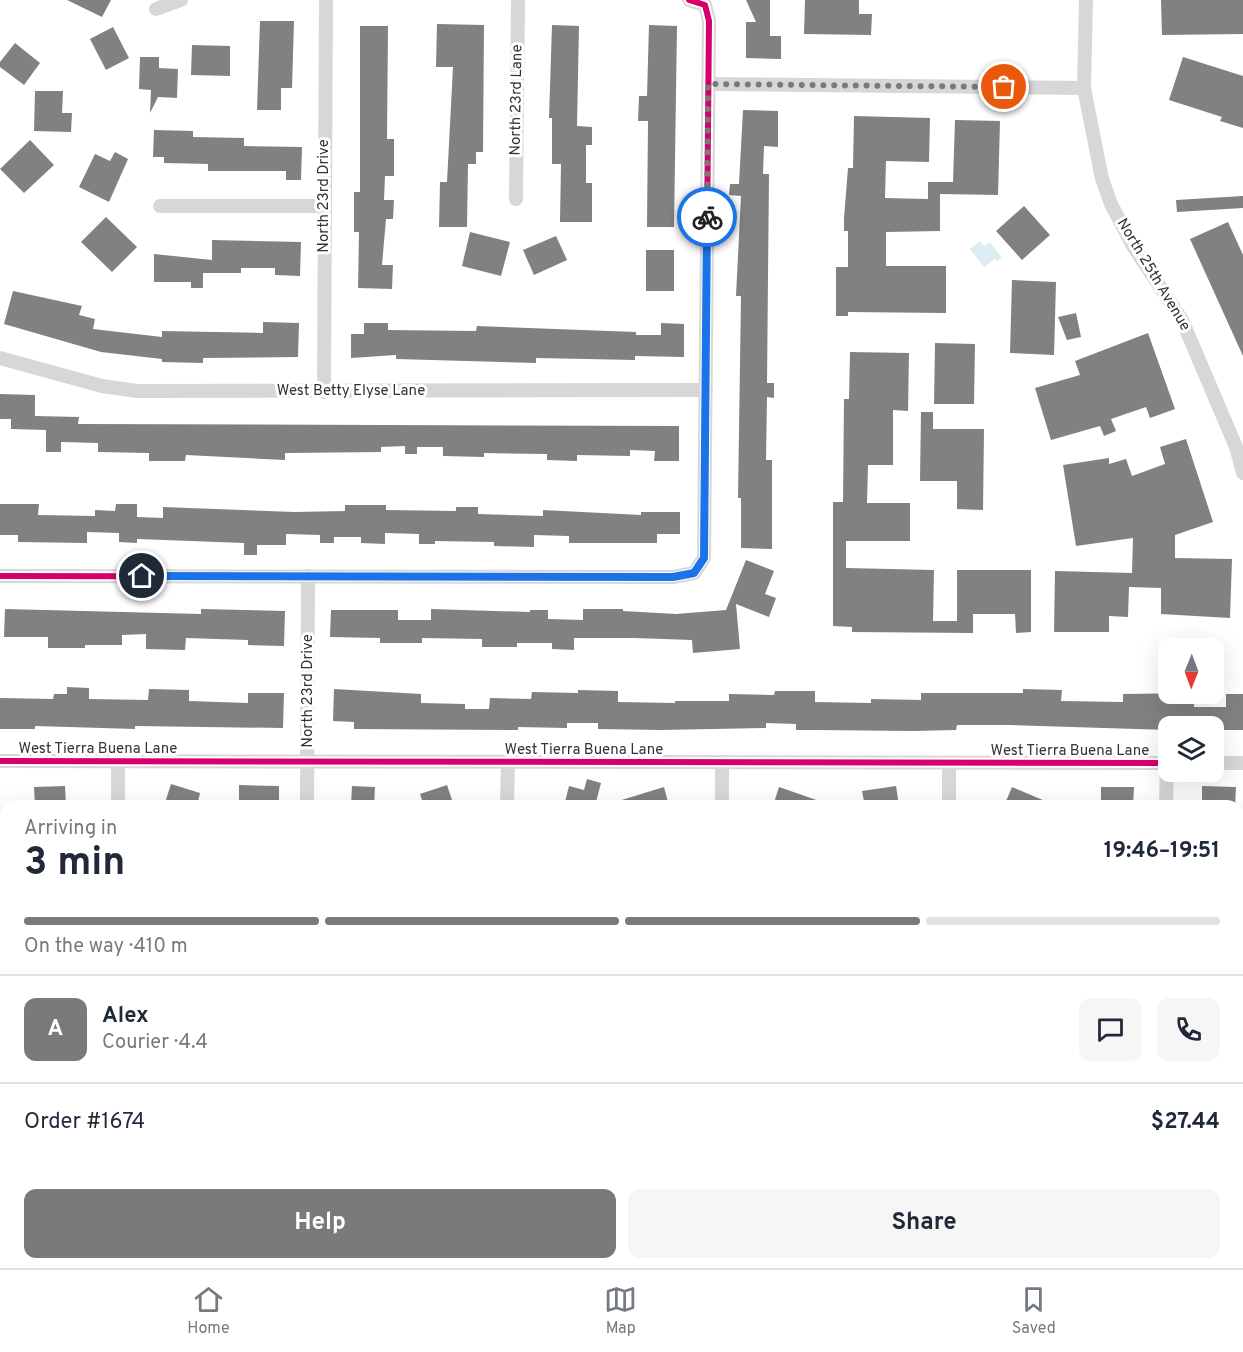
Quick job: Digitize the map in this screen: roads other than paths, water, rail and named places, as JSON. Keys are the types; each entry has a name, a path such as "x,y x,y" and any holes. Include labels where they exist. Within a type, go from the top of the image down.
{"street":[{"path":"156,9 181,0"},
{"name":"North 23rd Drive","path":"324,392 326,0"},
{"name":"North 23rd Lane","path":"516,199 518,0"},
{"path":"0,576 673,577 694,573 704,558 709,21 705,5 689,0"},
{"name":"North 25th Avenue","path":"1086,0 1084,88 1102,179 1111,204 1133,246 1182,320 1236,447 1243,473"},
{"path":"708,84 1084,88"},
{"path":"160,206 324,206"},
{"name":"West Betty Elyse Lane","path":"0,358 128,390 324,392 706,390"},
{"name":"North 23rd Drive","path":"307,800 308,576"},
{"name":"West Tierra Buena Lane","path":"0,761 1158,763"},
{"name":"West Tierra Buena Lane","path":"118,761 118,800"},
{"name":"West Tierra Buena Lane","path":"507,800 508,762"},
{"path":"722,762 722,800"},
{"path":"949,763 949,800"},
{"path":"1224,763 1243,763"},
{"path":"1166,800 1167,782"}]}
